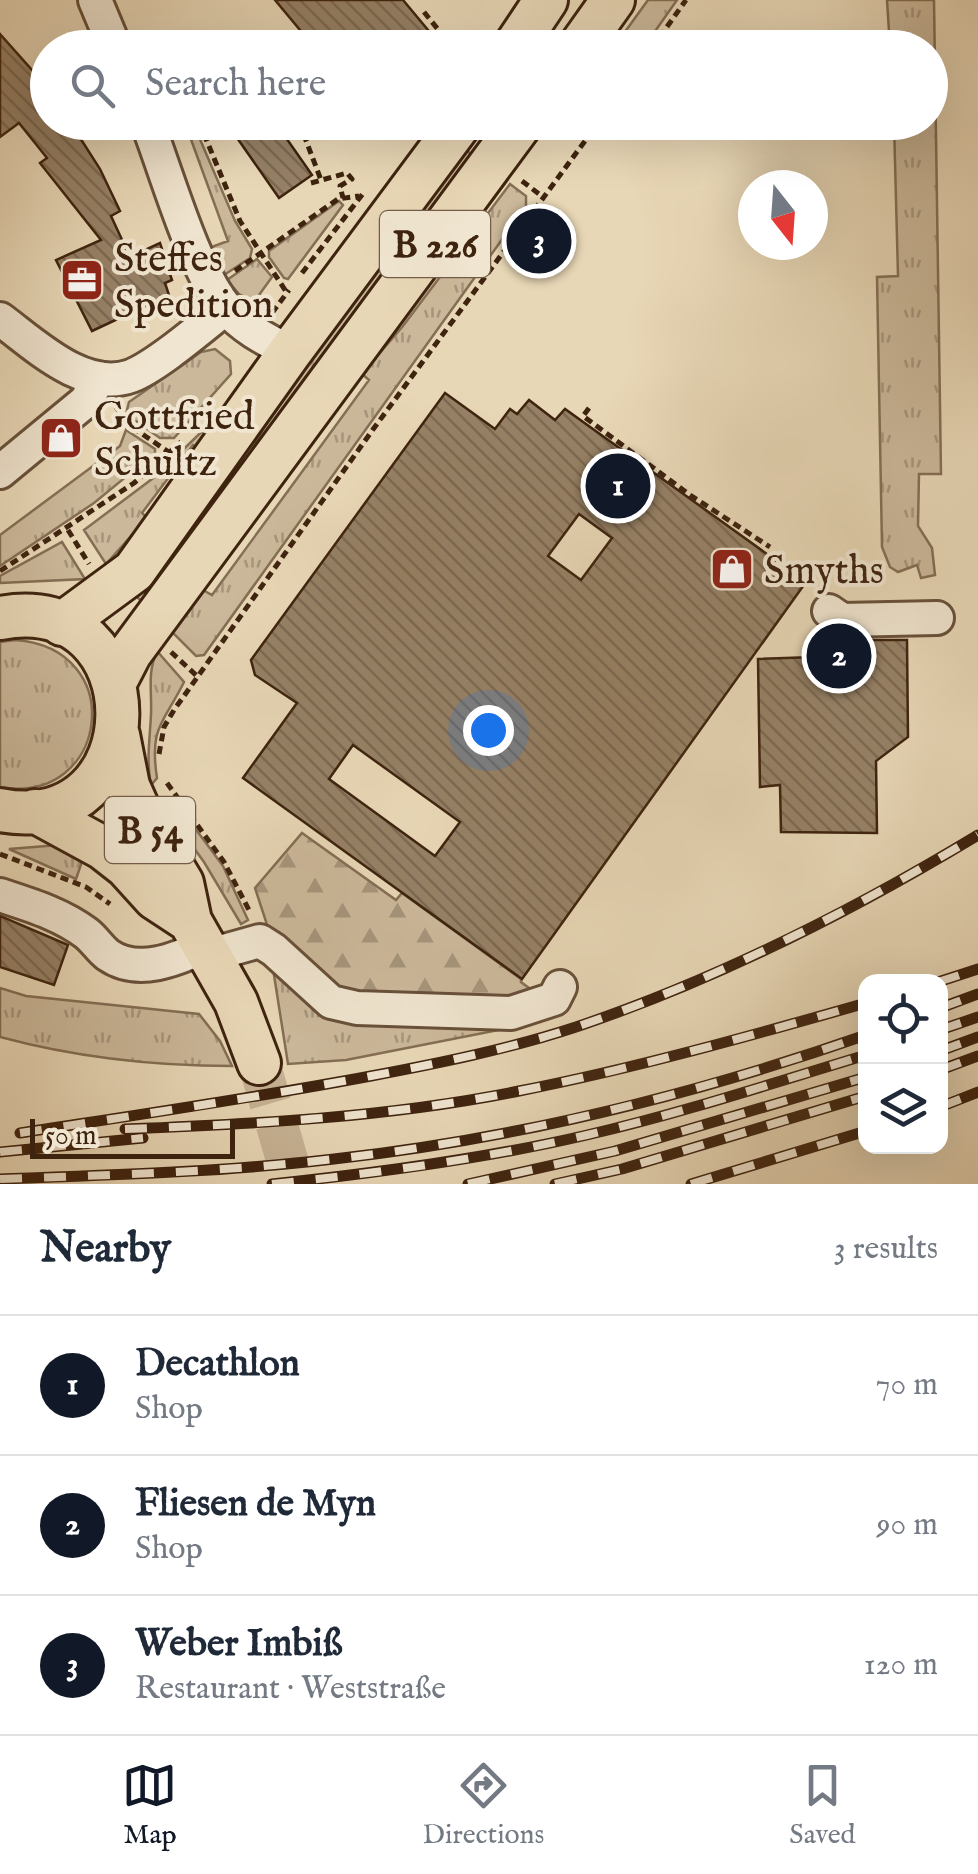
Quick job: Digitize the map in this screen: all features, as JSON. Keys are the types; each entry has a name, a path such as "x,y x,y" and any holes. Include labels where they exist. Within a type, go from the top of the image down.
{"main road":[{"path":"526,30 546,0"},
{"path":"592,30 613,0"},
{"name":"B 226","path":"62,624 134,571 448,140"},
{"name":"B 226","path":"115,682 130,653 509,140"},
{"path":"0,618 36,617 62,624 99,652 115,682"},
{"name":"B 54","path":"115,682 120,708 118,735 128,786 182,883 202,941 247,1024 260,1063"},
{"name":"B 54","path":"18,811 58,805 90,785 110,757 118,735"},
{"name":"B 54","path":"18,811 102,848 126,866 202,941"}],"street":[{"path":"94,0 108,30"},
{"path":"154,140 205,274 220,297 256,334 290,352"},
{"path":"0,319 61,363 112,380 133,376 220,297"},
{"path":"0,472 86,401 99,378"},
{"path":"829,611 842,620 937,618"},
{"path":"0,895 56,914 88,934 109,956 132,964 174,961 202,941 260,941 331,1002 357,1008 511,1013 554,999 560,987"}],"path":[{"path":"665,30 686,0"},
{"path":"424,12 439,30"},
{"path":"206,140 240,222 287,293"},
{"path":"306,140 322,180"},
{"path":"159,764 158,745 164,727 198,677 585,140"},
{"path":"311,183 347,173 352,179 340,186 343,198"},
{"path":"516,176 544,197"},
{"path":"220,297 261,254 343,198 359,196"},
{"path":"589,408 583,416 626,450 770,548"},
{"path":"129,425 170,453"},
{"path":"0,571 68,530 134,483 191,433"},
{"path":"634,453 640,445"},
{"path":"690,495 696,487"},
{"path":"68,530 95,575"},
{"path":"161,642 198,677"},
{"path":"164,776 224,862 246,901 260,941"},
{"path":"0,854 86,887"}],"green space":[{"path":"648,0 677,0 656,30 626,30"},
{"path":"887,0 934,0 934,30 889,30"},
{"path":"191,140 200,140 235,221 252,249 250,258 224,275 209,248 228,241"},
{"path":"894,140 936,140 941,474 919,474 918,526 932,548 935,575 921,578 917,565 898,572 890,567 882,547 877,277 898,276"},
{"path":"460,146 477,158 144,604 136,596 252,448 307,355"},
{"path":"510,184 526,196 526,206 204,655 196,656 171,631 203,590 212,595 369,380 362,374"},
{"path":"339,201 343,205 288,279 284,278 269,251"},
{"path":"257,259 272,277 254,302 239,294 227,280"},
{"path":"215,349 230,361 231,374 174,438 160,438 126,414 129,402 201,352"},
{"path":"223,411 200,448 193,445 142,513 147,518 106,564 84,530 156,476"},
{"path":"126,430 155,449 155,453 94,503 0,566 0,535 120,446"},
{"path":"62,542 85,579 0,583 0,576"},
{"path":"15,640 52,649 76,669 90,695 92,724 83,751 64,773 37,786 0,787 0,642"},
{"path":"157,651 184,682 157,736 157,778 151,785 151,682"},
{"path":"177,804 223,866 248,920 241,924 204,862 167,811"},
{"path":"302,833 396,900 402,893 521,979 533,991 529,1002 357,1001 272,940 255,888"},
{"path":"59,845 86,850 76,879 9,849"},
{"path":"271,956 519,1026 346,1060 288,1064"},
{"path":"0,988 26,996 199,1014 220,1041 232,1066 115,1059 0,1037"}],"building":[{"path":"275,0 403,0 428,30 300,30"},
{"path":"0,34 30,68 30,137 19,123 0,137"},
{"path":"33,140 81,140 120,211 111,216 130,257 160,243 172,280 165,283 169,295 92,331 56,260 101,240 40,163 47,158"},
{"path":"239,140 288,140 312,175 279,198"},
{"path":"543,212 565,227 543,258 540,256 527,272 510,260"},
{"path":"445,393 495,429 510,409 517,414 529,400 555,420 565,409 806,582 522,979 243,778 297,703 255,675 251,660","holes":["579,514 612,538 581,580 548,556","353,745 460,822 435,856 329,779"]},
{"path":"846,640 907,640 908,737 876,761 877,833 781,832 780,785 760,787 758,659 845,656"},
{"path":"0,916 68,945 54,985 0,967"}],"tunnel":[{"path":"259,1063 294,1184"}],"railway":[{"path":"20,1133 371,1076 551,1035 628,1009 731,966 882,890 978,835"},
{"path":"948,979 978,969"},
{"path":"948,1005 978,994"},
{"path":"125,1129 323,1118 470,1100 650,1062 858,1005"},
{"path":"948,1027 978,1017"},
{"path":"948,1048 978,1037"},
{"path":"0,1179 251,1167 469,1140 670,1095 858,1038"},
{"path":"948,1067 978,1056"},
{"path":"272,1184 548,1144 658,1117 858,1057"},
{"path":"468,1184 615,1151 858,1079"},
{"path":"948,1104 978,1092"},
{"path":"555,1184 622,1169 858,1098"},
{"path":"691,1184 858,1133"},
{"path":"0,1152 143,1138"}],"place":[{"name":"Weber Imbiß","path":"539,241"},
{"name":"Steffes Spedition","path":"82,280"},
{"name":"Gottfried Schultz","path":"61,438"},
{"name":"Decathlon","path":"618,486"},
{"name":"Smyths","path":"732,569"},
{"name":"Fliesen de Myn","path":"839,656"}]}
